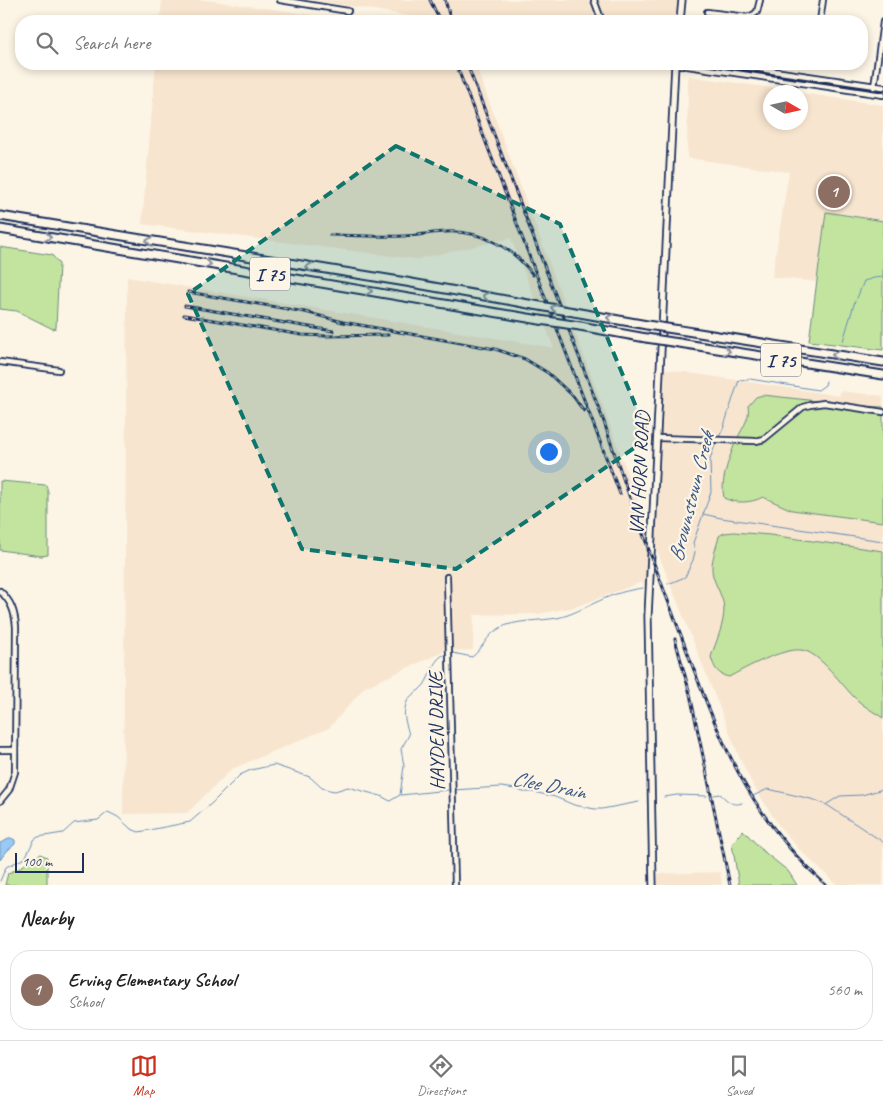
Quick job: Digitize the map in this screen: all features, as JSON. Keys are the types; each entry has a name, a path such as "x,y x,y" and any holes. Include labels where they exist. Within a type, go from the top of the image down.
{"highway":[{"name":"I 75","path":"0,216 406,282 647,325 883,362"},
{"name":"I 75","path":"0,229 679,344 883,375"}],"main road":[{"path":"681,15 682,0"},
{"name":"VAN HORN ROAD","path":"653,885 648,624 675,70"}],"street":[{"path":"280,0 348,11"},
{"path":"594,0 600,15"},
{"path":"752,15 758,9 760,0"},
{"path":"821,15 823,0"},
{"path":"707,12 734,15"},
{"path":"873,94 883,22"},
{"path":"715,70 883,95"},
{"path":"767,70 883,87"},
{"path":"834,88 836,80"},
{"path":"0,362 59,370"},
{"path":"657,438 756,441 764,438 803,407 817,403 883,412"},
{"name":"HAYDEN DRIVE","path":"447,577 455,885"},
{"path":"0,590 13,609 16,633 15,772 6,795 0,801"},
{"path":"0,750 15,750"}],"highlighted area":[{"path":"396,146 560,224 649,438 456,569 302,549 188,294"}],"shaded area":[{"path":"162,0 206,0 314,15 161,15"},
{"path":"313,0 678,0 675,15 403,15"},
{"path":"155,70 477,70 652,539 649,599 642,582 575,607 538,614 474,615 473,650 445,651 365,687 329,728 232,769 187,813 123,814 127,277 554,348 511,238 417,259 142,224"},
{"path":"688,76 763,87 763,130 808,130 808,94 883,105 883,221 827,212 817,282 772,277 789,172 687,158"},
{"path":"664,369 840,396 840,391 883,396 883,885 838,885 834,882 801,851 779,826 753,785 740,759 654,543"},
{"path":"720,872 722,885 658,885 658,874"}],"green space":[{"path":"826,212 883,221 883,350 809,341"},
{"path":"0,247 52,255 59,264 56,328 53,329 17,311 0,309"},
{"path":"763,395 883,407 883,522 792,510 763,497 754,501 744,502 724,498 723,484 726,470 735,443 747,420 748,406 756,397"},
{"path":"0,481 46,485 48,491 48,555 41,556 0,550"},
{"path":"724,533 770,535 883,551 883,718 857,700 823,663 808,652 793,650 784,652 764,659 729,677 722,675 717,670 711,657 721,627 724,608 722,597 713,577 712,563 719,536"},
{"path":"743,830 763,851 788,871 797,885 739,885 732,844"},
{"path":"40,854 47,857 47,885 5,885 8,873 18,869"}],"water":[{"path":"11,838 15,840 15,844 0,860 0,843"}],"waterway":[{"name":"Brownstown Creek","path":"857,298 864,281 883,277"},
{"name":"Brownstown Creek","path":"843,341 855,301"},
{"name":"Brownstown Creek","path":"718,439 739,380 750,379 818,390 825,385 826,381"},
{"name":"Brownstown Creek","path":"668,584 685,577 693,560 695,552 693,543 711,492 710,459 716,442"},
{"path":"703,514 883,541"},
{"name":"Brownstown Creek","path":"453,653 472,657 495,631 506,625 563,617 615,594 643,588"},
{"name":"Brownstown Creek","path":"0,881 6,867 25,858 34,840 38,837 63,833 74,823 98,820 108,812 118,817 131,829 139,832 190,822 240,775 251,770 274,765 310,777 322,788 335,791 348,787 381,796 390,801 400,795 404,766 401,749 409,735 404,715 406,703 424,685 438,659 446,654"},
{"name":"Clee Drain","path":"453,790 501,787 516,789 523,792 534,792 555,797 574,805 595,809 639,802"},
{"name":"Clee Drain","path":"753,796 768,789 811,799 827,805 883,842"},
{"path":"827,804 840,796 862,795 883,789"},
{"name":"Clee Drain","path":"401,795 448,790"},
{"name":"Clee Drain","path":"714,795 720,794 727,801 735,804 742,803"},
{"name":"Clee Drain","path":"664,797 677,795 707,796"}],"railway":[{"path":"430,0 437,15"},
{"path":"445,0 449,15"},
{"path":"458,70 620,494"},
{"path":"469,70 604,422 646,543 716,726 750,793 771,825 796,856 826,885"},
{"path":"330,235 409,236 446,232 471,234 495,242 506,249 516,256 533,275"},
{"path":"188,292 305,312 343,322 495,349 525,359 548,373 573,396 584,411"},
{"path":"185,306 333,331"},
{"path":"184,315 302,335 388,335"},
{"path":"675,639 690,694 730,885"}],"place":[{"name":"Erving Elementary School","path":"834,192"}]}
